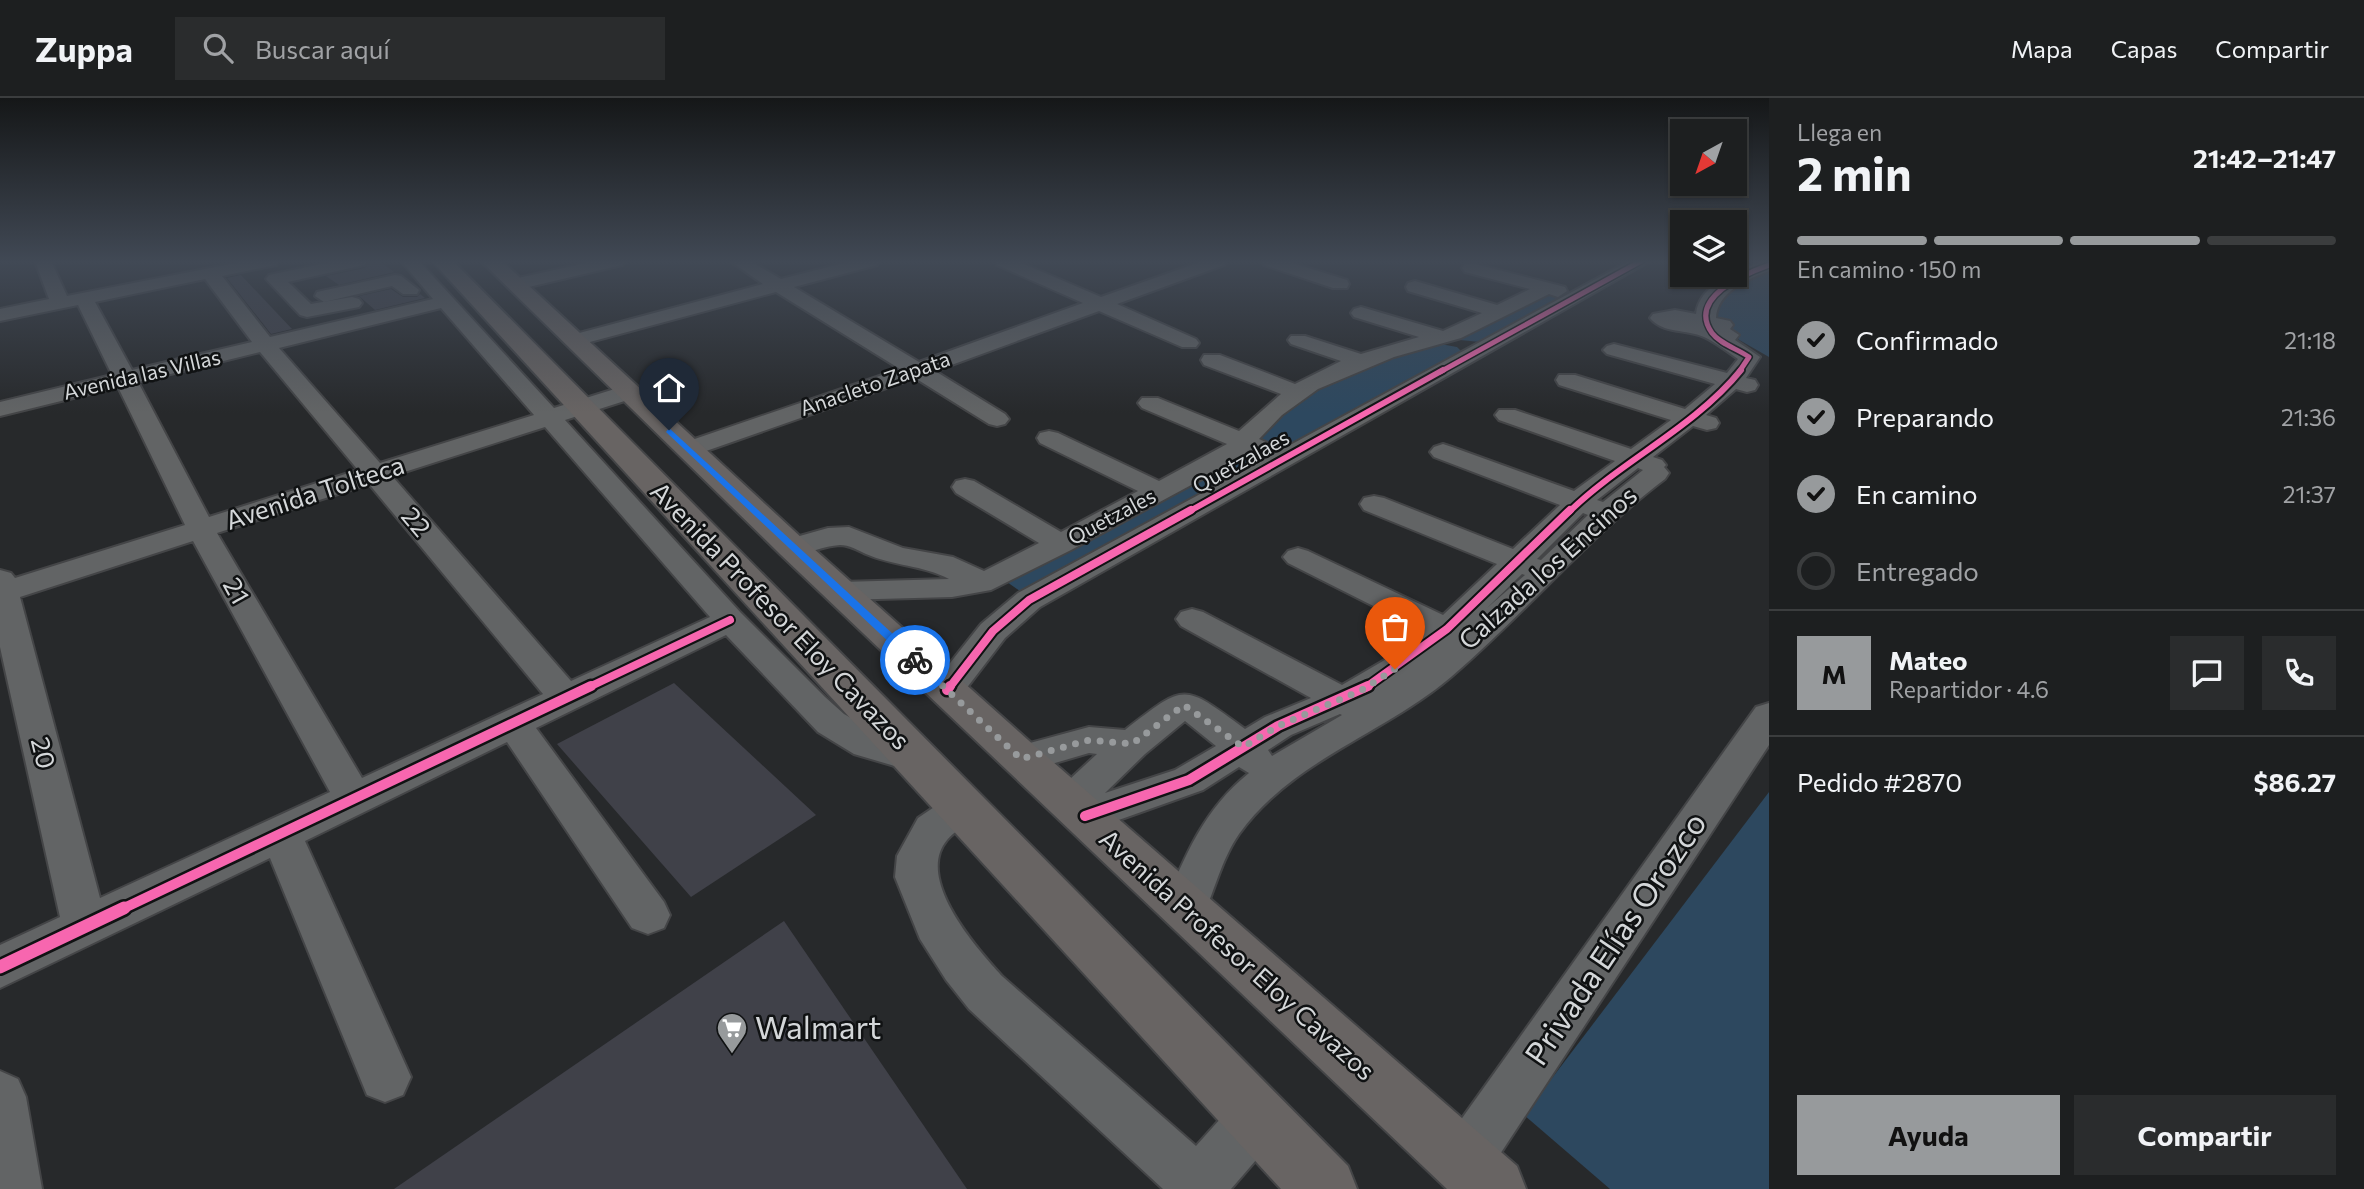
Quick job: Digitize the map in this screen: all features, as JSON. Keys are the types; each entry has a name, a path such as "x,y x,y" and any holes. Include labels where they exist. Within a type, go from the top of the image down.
{"main road":[{"name":"Avenida Profesor Eloy Cavazos","path":"461,312 915,758 1325,1189"},
{"name":"Avenida Profesor Eloy Cavazos","path":"545,312 792,547 861,590 947,690 1479,1175"}],"street":[{"name":"21","path":"91,312 201,529 354,799"},
{"name":"22","path":"239,312 567,699"},
{"name":"Avenida las Villas","path":"0,409 266,346 357,312"},
{"name":"Avenida Profesor Eloy Cavazos","path":"461,312 566,413 730,620 831,723 867,744 915,758"},
{"path":"575,341 681,312"},
{"path":"824,312 997,419"},
{"name":"Anacleto Zapata","path":"689,449 1076,312"},
{"path":"1116,312 1189,343"},
{"name":"Quetzales","path":"861,590 952,588 980,583 1025,564 1223,458 1239,447 1242,441 1296,392 1361,361 1442,337 1500,312"},
{"name":"Quetzalaes","path":"947,690 993,631 1025,603 1549,312"},
{"path":"1706,312 1718,329 1769,357"},
{"path":"1361,313 1481,350"},
{"name":"Calzada los Encinos","path":"1077,810 1189,780 1278,726 1355,707 1422,682 1458,634 1532,567 1592,507 1751,379 1749,357 1718,329"},
{"path":"1298,340 1361,361"},
{"path":"1614,350 1751,379"},
{"path":"1212,360 1296,392"},
{"path":"1567,380 1701,421"},
{"name":"Avenida Tolteca","path":"1,588 201,529 629,392"},
{"path":"1150,403 1283,459"},
{"path":"1507,415 1649,463"},
{"path":"1049,438 1159,491"},
{"path":"1443,452 1592,507"},
{"path":"965,487 1061,544"},
{"path":"1374,504 1532,567"},
{"path":"792,547 828,537 849,536 896,556 942,563 980,583"},
{"path":"861,590 896,556"},
{"path":"1298,557 1458,634"},
{"name":"20","path":"1,588 85,927"},
{"path":"1192,619 1355,707"},
{"path":"0,967 730,620"},
{"path":"1077,810 1132,744 1184,705 1243,747 1270,777"},
{"name":"Calzada los Encinos","path":"1185,908 1225,821 1270,777 1355,707"},
{"name":"Privada Elías Orozco","path":"1479,1175 1769,716"},
{"path":"513,723 648,915"},
{"path":"1021,759 1089,740 1132,744"},
{"path":"963,808 932,829 918,856 916,877 936,925 962,965 986,993 1197,1187 1257,1118"},
{"path":"282,834 385,1077"},
{"path":"0,1097 14,1189"}],"shaded area":[{"path":"1510,312 1535,312 1480,342 1460,340 1460,337"},
{"path":"1709,312 1769,312 1769,357 1708,322"},
{"path":"1440,344 1457,347 1462,352 1287,449 1267,447 1256,439 1298,401 1340,377 1386,359"},
{"path":"1240,455 1258,456 1261,463 1024,594 1007,582"},
{"path":"1769,792 1769,1189 1610,1189 1524,1115"}],"building":[{"path":"254,312 276,312 292,329 271,334"},
{"path":"674,683 816,815 691,897 557,744"},
{"name":"Walmart","path":"784,921 967,1189 394,1189"}],"cycle path":[{"path":"947,690 993,631 1029,600 1549,312"},
{"path":"1085,816 1189,780 1278,726 1362,690 1395,669 1447,629 1587,494 1690,417 1732,381 1749,357 1712,333 1706,320 1707,312"},
{"path":"0,967 730,620"}],"way so far":[{"path":"915,660 1021,759 1089,740 1132,744 1184,705 1243,747 1278,726 1362,690 1395,669"}],"place":[{"name":"Walmart","path":"732,1055"}],"route":[{"path":"669,430 915,660"}]}
